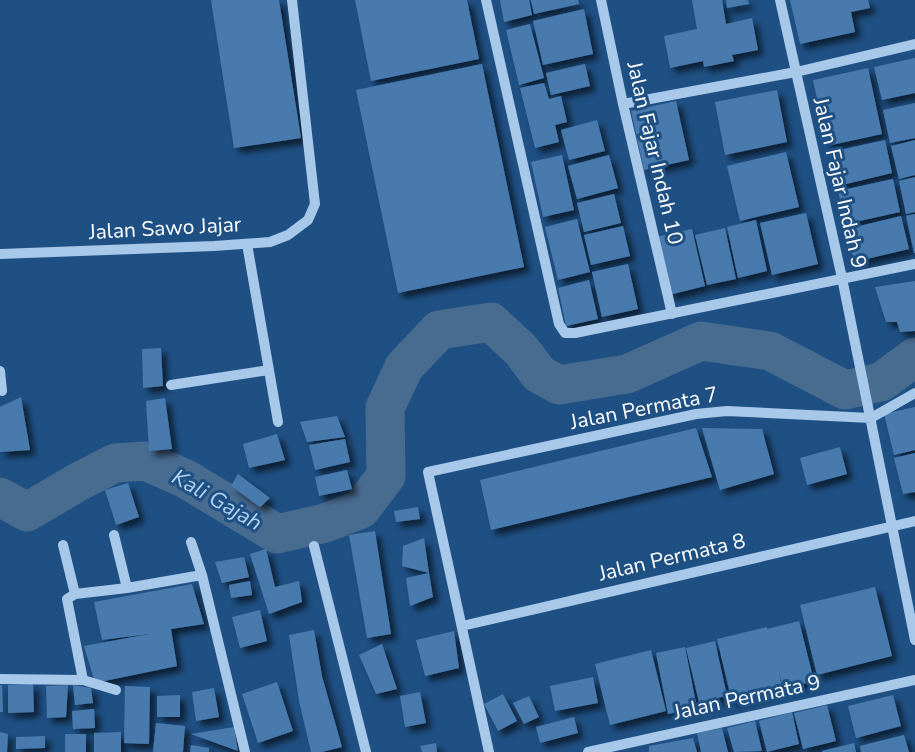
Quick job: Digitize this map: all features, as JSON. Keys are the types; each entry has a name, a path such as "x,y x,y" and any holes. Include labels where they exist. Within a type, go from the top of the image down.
{"street":[{"name":"Jalan Sawo Jajar","path":"0,254 270,242 288,235 308,220 315,204 292,0"},
{"path":"486,0 561,328 565,333 672,314 915,264"},
{"name":"Jalan Fajar Indah 10","path":"601,0 622,104 672,314"},
{"name":"Jalan Fajar Indah 9","path":"780,0 842,278 915,640"},
{"path":"622,104 796,72 915,44"},
{"path":"247,244 278,422"},
{"path":"171,385 269,370"},
{"path":"0,371 2,391"},
{"path":"870,414 915,393"},
{"name":"Jalan Permata 7","path":"462,626 428,472 696,414 727,411 870,414"},
{"name":"Jalan Permata 8","path":"462,626 915,521"},
{"path":"114,535 127,588"},
{"path":"191,542 202,576 245,752"},
{"path":"63,545 75,594"},
{"path":"314,546 366,752"},
{"path":"83,680 67,599 69,596 202,576"},
{"path":"462,626 489,752"},
{"path":"0,679 83,680 116,690"},
{"name":"Jalan Permata 9","path":"588,752 915,680"}],"building":[{"path":"211,0 279,0 301,138 234,148"},
{"path":"355,0 467,0 479,59 371,81"},
{"path":"500,0 529,0 532,15 504,22"},
{"path":"531,0 578,0 579,4 534,14"},
{"path":"692,0 722,0 726,24 752,18 758,50 732,55 734,61 704,67 703,61 670,68 664,36 697,29"},
{"path":"726,0 748,0 749,4 727,8"},
{"path":"790,0 868,0 870,8 851,12 855,32 800,44"},
{"path":"584,9 593,54 543,65 533,21"},
{"path":"530,24 544,78 519,85 506,30"},
{"path":"915,58 915,93 882,100 874,67"},
{"path":"482,64 524,267 398,293 356,90"},
{"path":"585,64 590,86 551,95 546,73"},
{"path":"868,68 882,134 827,146 813,80"},
{"path":"544,83 549,99 561,96 567,122 555,125 559,142 535,148 520,88"},
{"path":"777,90 787,142 725,155 715,102"},
{"path":"676,101 689,160 644,170 631,111"},
{"path":"915,103 915,138 890,143 883,110"},
{"path":"597,120 605,151 569,160 561,130"},
{"path":"885,140 892,173 838,186 830,152"},
{"path":"915,140 915,175 899,179 891,146"},
{"path":"786,152 799,207 740,221 727,166"},
{"path":"562,155 574,210 543,217 531,162"},
{"path":"609,155 618,188 577,199 568,166"},
{"path":"915,177 915,212 906,214 899,181"},
{"path":"893,179 900,212 846,224 838,191"},
{"path":"614,194 621,223 584,232 577,203"},
{"path":"806,213 818,264 772,275 760,223"},
{"path":"915,214 915,253 914,253 906,216"},
{"path":"901,216 909,249 854,262 847,229"},
{"path":"577,219 590,272 558,280 545,227"},
{"path":"756,220 767,271 738,278 727,227"},
{"path":"623,226 630,256 591,265 584,235"},
{"path":"725,228 736,279 707,285 695,235"},
{"path":"692,229 705,286 669,295 656,237"},
{"path":"628,264 638,309 602,317 592,272"},
{"path":"589,280 598,319 566,326 558,288"},
{"path":"915,281 915,331 900,332 897,322 886,322 875,287"},
{"path":"161,348 163,386 143,388 142,349"},
{"path":"21,397 30,450 0,452 0,407"},
{"path":"165,398 172,449 149,451 146,401"},
{"path":"915,407 915,450 894,455 884,414"},
{"path":"337,416 345,437 307,442 300,422"},
{"path":"696,428 712,477 491,530 480,480"},
{"path":"702,428 762,429 774,474 720,490"},
{"path":"277,434 285,460 249,468 243,444"},
{"path":"345,439 350,462 315,470 309,445"},
{"path":"840,447 847,474 807,485 800,458"},
{"path":"915,453 915,492 903,494 894,458"},
{"path":"347,470 352,489 319,496 315,477"},
{"path":"238,474 270,498 260,507 231,486"},
{"path":"128,483 139,517 116,525 105,490"},
{"path":"418,507 420,519 396,522 394,511"},
{"path":"375,531 391,634 367,638 349,535"},
{"path":"424,538 429,573 402,566 403,546"},
{"path":"266,549 275,587 299,581 302,602 269,614 250,554"},
{"path":"244,557 249,577 222,583 215,562"},
{"path":"429,573 433,597 410,606 406,578"},
{"path":"250,581 252,595 231,598 229,585"},
{"path":"192,584 204,624 171,629 177,666 95,683 84,646 149,634 102,640 94,602"},
{"path":"875,587 892,656 817,675 800,605"},
{"path":"260,610 267,641 240,648 232,617"},
{"path":"799,621 814,681 783,689 779,671 782,689 732,702 717,639"},
{"path":"314,630 322,676 342,747 322,752 311,752 299,701 289,635"},
{"path":"454,631 459,668 425,676 416,640"},
{"path":"715,641 727,696 699,702 686,648"},
{"path":"382,644 397,689 376,694 359,655"},
{"path":"685,647 697,708 668,714 656,653"},
{"path":"651,650 666,711 610,725 595,664"},
{"path":"593,677 598,703 555,711 550,686"},
{"path":"277,682 293,731 258,743 242,694"},
{"path":"33,684 34,712 8,713 8,685"},
{"path":"0,685 2,685 3,712 0,712"},
{"path":"68,685 66,717 47,718 46,686"},
{"path":"73,685 91,688 93,703 75,705"},
{"path":"125,686 150,687 149,744 124,743"},
{"path":"214,688 219,717 196,721 192,692"},
{"path":"420,692 426,723 405,727 400,696"},
{"path":"503,694 517,721 498,731 484,704"},
{"path":"180,695 180,717 157,717 157,696"},
{"path":"893,695 901,726 856,738 848,706"},
{"path":"529,696 539,717 524,724 513,703"},
{"path":"827,705 836,741 803,749 794,713"},
{"path":"94,709 95,728 73,729 72,711"},
{"path":"792,712 799,744 767,752 759,721"},
{"path":"574,717 578,733 540,743 536,727"},
{"path":"755,721 762,751 734,752 727,728"},
{"path":"156,723 185,726 183,752 153,752"},
{"path":"234,727 238,751 191,734"},
{"path":"722,728 728,752 701,752 697,733"},
{"path":"0,732 8,734 7,752 0,752"},
{"path":"121,732 121,752 94,752 94,733"},
{"path":"65,734 86,734 86,752 65,752"},
{"path":"904,735 909,752 861,752 860,746"},
{"path":"45,736 45,748 16,749 16,737"},
{"path":"693,738 697,752 649,752 649,746"},
{"path":"436,743 437,752 422,752 420,746"},
{"path":"854,743 856,752 822,752 822,751"},
{"path":"191,745 209,748 209,752 190,752"}],"waterway":[{"name":"Kali Gajah","path":"0,497 27,512 115,463 145,461 186,479 277,534 325,523 361,509 386,476 385,408 404,367 439,330 491,322 521,350 539,374 559,385 627,374 701,341 770,351 845,390 881,382 915,357"}]}
